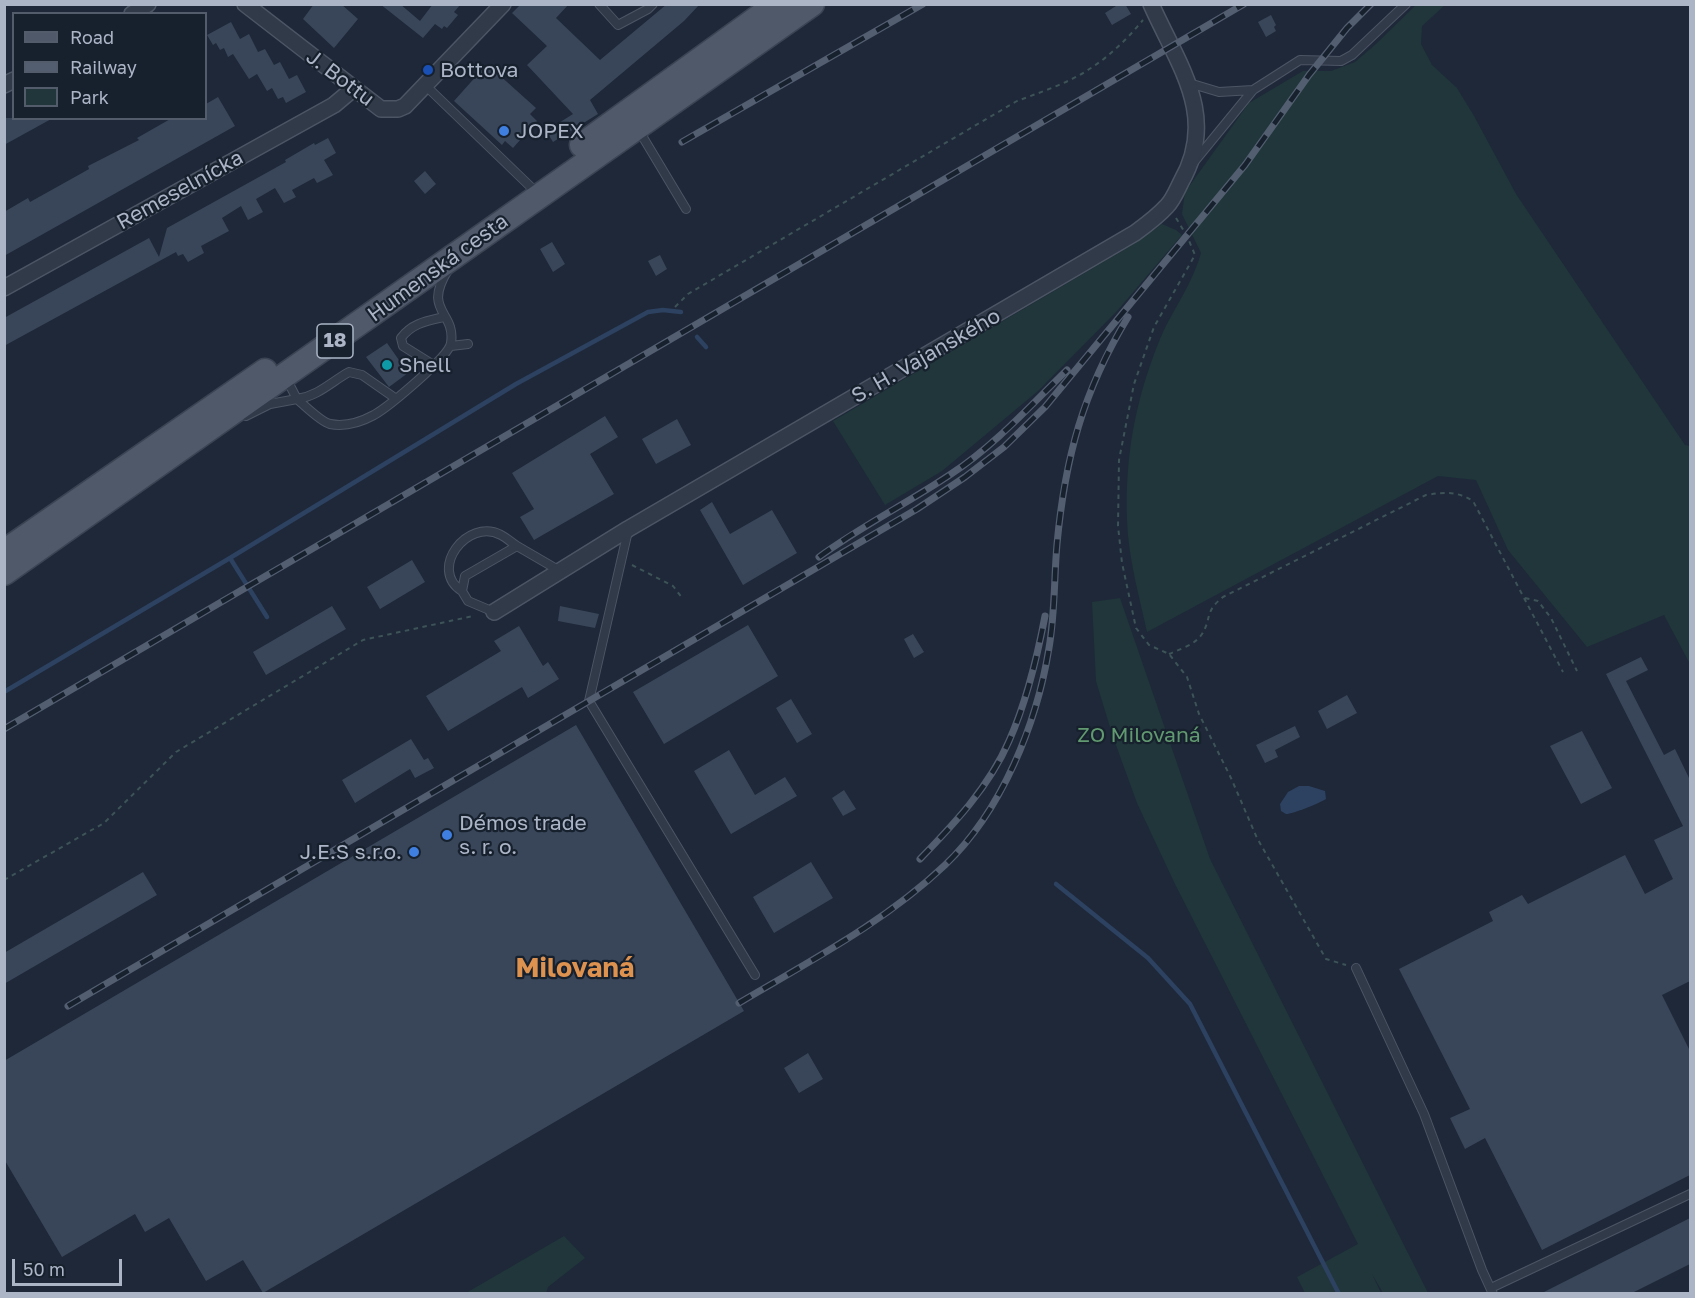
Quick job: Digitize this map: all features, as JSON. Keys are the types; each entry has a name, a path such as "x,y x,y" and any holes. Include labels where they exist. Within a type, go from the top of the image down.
{"main road":[{"name":"Humenská cesta","path":"633,119 777,4"},
{"name":"Humenská cesta","path":"4,552 633,119 812,4"},
{"name":"Humenská cesta","path":"4,573 189,445 288,368 460,252 533,190"}],"street":[{"path":"135,12 148,4"},
{"name":"J. Bottu","path":"245,4 381,109 388,110 405,106 495,7"},
{"name":"S. H. Vajanského","path":"494,612 628,530 1135,233 1168,206 1191,165 1196,139 1197,112 1189,83 1152,7"},
{"name":"Remeselnícka","path":"4,288 334,105 353,88"}],"lane":[{"path":"599,4 618,25 648,9 652,4"},
{"path":"1191,165 1253,90 1300,60 1341,61 1352,55 1406,4"},
{"path":"1189,83 1219,92 1253,90"},
{"path":"425,85 533,190"},
{"path":"633,119 686,209"},
{"path":"288,368 297,399 328,424 350,425 375,414 435,366 451,346 451,332 437,299 439,285 460,252"},
{"path":"435,366 403,346 401,338 408,329 419,323 444,317"},
{"path":"451,346 468,344"},
{"path":"189,445 270,404 306,398 323,391 349,372 362,375 395,398"},
{"path":"628,530 590,700 755,975"},
{"path":"494,612 468,602 462,591 453,585 449,574 450,559 457,546 470,535 482,531 500,534 560,571"},
{"path":"462,591 465,576 517,546"},
{"path":"1356,968 1424,1114 1482,1270 1492,1291 1690,1194"}],"path":[{"path":"675,307 688,294 1017,101 1045,91 1090,69 1125,41 1152,7"},
{"path":"1168,206 1187,236 1195,255 1154,327 1134,384 1119,460 1118,526 1122,562 1136,628 1149,645 1169,654 1187,677 1199,714 1231,778 1257,838 1326,959 1356,968"},
{"path":"1169,654 1191,645 1202,634 1213,605 1223,597 1426,495 1444,492 1461,494 1473,501 1563,672"},
{"path":"621,560 674,586 683,599"},
{"path":"1525,598 1538,601 1545,609 1577,671"},
{"path":"4,880 104,823 176,752 363,640 494,612"}],"green space":[{"path":"1417,4 1445,5 1422,26 1421,44 1432,65 1457,88 1516,194 1685,445 1690,446 1690,664 1664,615 1587,647 1508,550 1476,480 1438,476 1147,632 1129,547 1128,474 1133,430 1143,387 1163,332 1192,277 1201,253 1182,214 1185,192 1249,103 1303,71 1331,71 1355,62"},
{"path":"1162,224 1182,235 1117,311 1038,391 942,471 885,505 833,421 1134,244"},
{"name":"ZO Milovaná","path":"1120,598 1210,859 1428,1293 1383,1293 1372,1274 1381,1293 1305,1293 1297,1277 1358,1244 1175,884 1137,803 1096,681 1092,602"},
{"path":"564,1236 585,1258 548,1287 546,1293 466,1293"}],"water":[{"path":"1299,786 1309,786 1325,791 1326,799 1286,814 1281,811 1280,804 1288,792"}],"building":[{"path":"314,4 341,4 358,19 334,48 303,19"},
{"path":"380,4 400,4 420,21 433,4 461,4 454,12 458,15 447,28 444,26 442,29 435,24 423,38"},
{"path":"521,4 569,4 556,18 600,60 667,4 700,4 684,21 590,100 598,114 553,142 546,131 573,114 527,65 547,46 512,13"},
{"path":"1119,4 1125,4 1131,14 1112,25 1105,13"},
{"path":"1271,15 1276,31 1266,37 1258,22"},
{"path":"231,22 240,39 249,34 258,52 265,49 274,65 280,62 289,79 297,75 306,92 286,103 283,97 278,99 272,88 267,91 257,74 249,79 233,54 228,57 224,48 220,50 216,43 213,45 207,35"},
{"path":"487,64 536,108 530,114 537,121 513,148 505,141 502,145 454,101"},
{"path":"218,97 235,126 4,256 4,212 28,198 30,202 82,173 89,169 88,166 139,140 137,138 168,120 207,120 207,103"},
{"path":"4,118 49,120 4,145"},
{"path":"328,138 336,153 324,160 333,175 317,183 314,178 292,190 296,197 284,203 275,188 256,199 263,212 248,220 241,206 222,218 229,231 201,246 204,253 188,262 183,254 178,256 176,252 4,346 4,318 149,238 159,257 167,228 286,162 285,160 314,143 315,145"},
{"path":"425,171 436,184 425,194 414,181"},
{"path":"552,242 565,264 553,272 540,249"},
{"path":"660,255 667,269 656,276 648,261"},
{"name":"Shell","path":"387,343 408,373 389,387 366,357"},
{"path":"605,416 618,437 590,454 614,494 534,540 520,517 534,509 512,473"},
{"path":"677,419 691,445 656,464 642,439"},
{"path":"712,502 730,534 772,510 797,553 743,585 700,510"},
{"path":"412,560 425,582 380,609 367,587"},
{"path":"332,606 346,629 266,675 253,652"},
{"path":"560,606 599,614 595,628 558,621"},
{"path":"748,625 778,676 664,744 633,692"},
{"path":"519,626 543,666 548,662 559,679 528,698 522,687 448,731 426,696 501,651 494,641"},
{"path":"913,634 924,652 914,658 904,639"},
{"path":"1641,657 1648,670 1626,681 1664,755 1675,749 1690,780 1690,981 1662,995 1690,1051 1690,1175 1542,1250 1485,1138 1465,1149 1450,1118 1470,1109 1399,969 1493,921 1489,912 1522,895 1528,904 1625,855 1645,894 1673,879 1654,840 1683,826 1606,674"},
{"path":"1347,695 1357,713 1327,729 1318,711"},
{"path":"791,699 812,734 797,743 776,708"},
{"path":"576,725 744,1011 263,1293 243,1260 206,1281 169,1218 145,1232 135,1214 62,1257 4,1159 4,1061"},
{"path":"1295,726 1300,737 1275,750 1278,757 1265,763 1256,745"},
{"path":"1582,731 1612,788 1581,804 1550,746"},
{"path":"411,739 424,760 428,758 434,768 415,778 410,769 355,803 342,780"},
{"path":"729,750 755,795 785,777 797,796 731,834 694,771"},
{"path":"844,790 856,809 843,816 832,798"},
{"path":"811,862 833,898 774,933 753,897"},
{"path":"143,872 157,895 4,984 4,953"},
{"path":"808,1053 823,1079 799,1093 784,1068"},
{"path":"1690,1218 1690,1264 1632,1293 1542,1293"}],"waterway":[{"path":"4,692 516,384 648,312 663,310 681,312"},
{"path":"697,337 706,347"},
{"path":"230,558 267,617"},
{"path":"1056,884 1148,958 1190,1004 1339,1294"}],"railway":[{"path":"682,142 923,4"},
{"path":"4,729 1244,4"},
{"path":"68,1006 917,509 965,477 1004,447 1045,407 1245,165 1309,75 1347,28 1371,4"},
{"path":"739,1003 846,940 922,886 965,843 984,819 1000,792 1026,735 1043,677 1052,622 1061,513 1071,454 1099,372 1128,317"},
{"path":"819,557 967,463 1011,425 1067,370"},
{"path":"920,859 970,804 1001,758 1026,696 1045,616"}],"place":[{"name":"Bottova","path":"428,70"},
{"name":"JOPEX","path":"504,131"},
{"name":"Shell","path":"387,365"},
{"name":"Démos trade s. r. o.","path":"447,835"},
{"name":"J.E.S s.r.o.","path":"414,852"}],"district":[{"name":"Milovaná","path":"575,968"}]}
